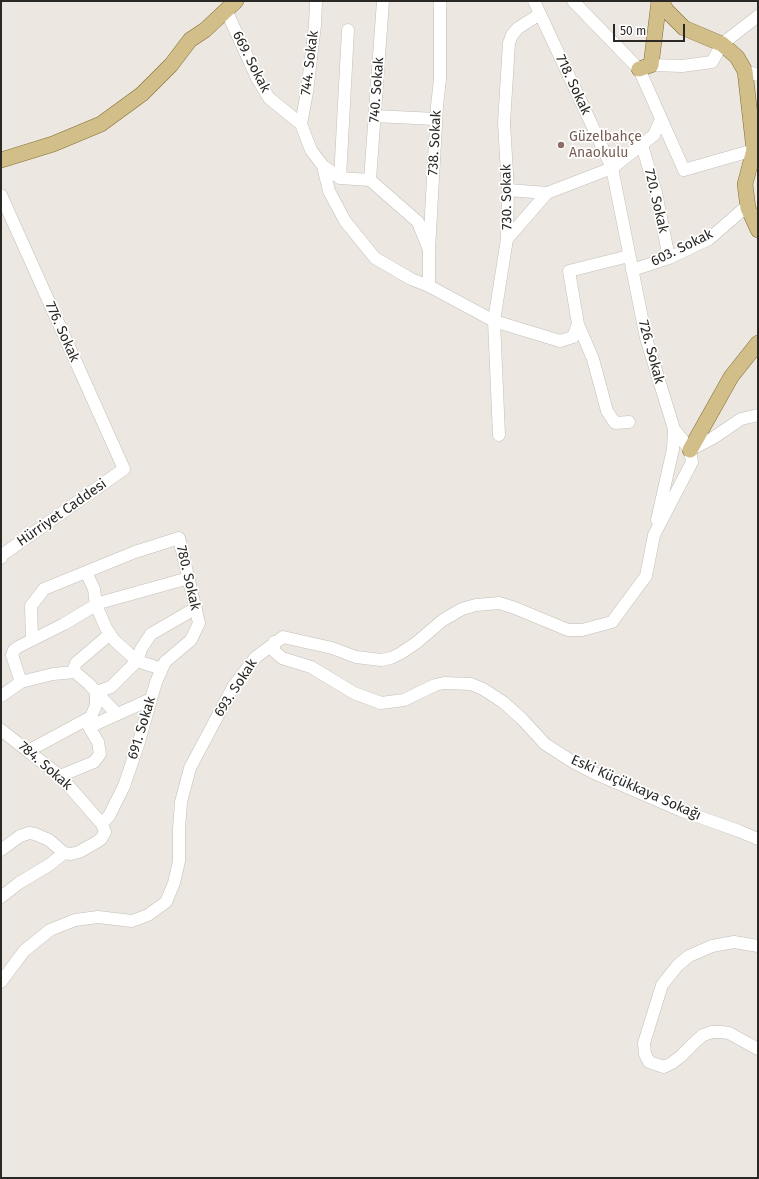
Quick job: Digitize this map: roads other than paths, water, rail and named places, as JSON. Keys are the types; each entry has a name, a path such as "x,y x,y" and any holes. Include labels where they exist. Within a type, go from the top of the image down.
{"main road":[{"path":"645,67 660,1"},
{"path":"660,1 667,11 684,28 722,44 754,72 755,155 745,184 747,206 758,230"},
{"path":"1,160 53,144 101,124 142,94 171,65 190,40 205,30 231,6"},
{"path":"690,450 731,377 758,343"}],"street":[{"name":"744. Sokak","path":"301,124 307,92 315,25 316,1"},
{"name":"740. Sokak","path":"370,180 384,1"},
{"name":"738. Sokak","path":"429,286 429,250 436,119 440,79 440,1"},
{"name":"718. Sokak","path":"534,1 612,168"},
{"path":"573,1 645,67 661,119 684,170 755,155"},
{"name":"669. Sokak","path":"231,6 257,78 269,98 301,124"},
{"name":"730. Sokak","path":"499,434 494,321 507,240 508,190 504,123 509,43 512,35 518,28 540,14"},
{"path":"645,67 682,66 712,62 722,44 758,16"},
{"path":"340,178 348,30"},
{"path":"375,116 436,119"},
{"path":"508,190 547,193 612,168 654,136 661,119"},
{"path":"301,124 311,150 323,166 340,178 370,180 418,222 429,250"},
{"name":"720. Sokak","path":"642,145 656,193 669,258"},
{"path":"323,166 329,191 332,197 346,221 375,258 411,279 429,286 494,321 560,341 573,336 578,324"},
{"name":"726. Sokak","path":"274,642 283,637 332,648 356,657 370,659 391,658 416,643 443,620 462,609 499,603 568,630 582,630 612,622 646,576 673,449 674,429 646,338 612,168"},
{"path":"507,240 547,193"},
{"name":"776. Sokak","path":"1,195 124,469"},
{"name":"603. Sokak","path":"632,270 669,258 709,238 747,206"},
{"path":"629,256 569,271 578,324 593,359 607,412 615,423 629,422"},
{"path":"690,450 713,438 741,419 758,415"},
{"path":"654,535 692,462 690,450 674,429"},
{"name":"Hürriyet Caddesi","path":"1,555 124,469"},
{"name":"780. Sokak","path":"86,572 135,552 179,538 199,623 191,640"},
{"path":"32,639 31,606 44,589 86,572 94,589 96,605 106,628 114,640 136,661 162,669"},
{"path":"21,682 12,654 14,650 32,639 64,624 96,605 188,578"},
{"path":"96,692 111,687 136,661 141,649 151,634 196,608"},
{"path":"110,634 76,663 73,671 89,684 117,714"},
{"name":"691. Sokak","path":"102,824 109,816 124,786 138,745 156,682 162,669 166,662 191,640"},
{"name":"Eski Küçükkaya Sokağı","path":"274,642 274,651 282,658 311,667 354,693 381,703 404,700 435,685 444,683 471,684 483,689 503,702 522,719 545,744 573,762 594,773 680,810 758,839"},
{"name":"693. Sokak","path":"1,982 24,950 50,930 75,920 98,917 132,921 148,915 166,902 174,883 179,861 181,802 190,768 234,687 256,657 274,642"},
{"path":"1,696 21,682 53,674 75,672"},
{"path":"60,776 94,762 100,754 98,742 90,722 96,705 96,692"},
{"path":"28,751 90,722 117,714 151,699"},
{"name":"784. Sokak","path":"1,730 60,776 102,824"},
{"path":"1,850 20,836 29,833 49,840 64,853 71,854 79,852 101,839 105,832 102,824"},
{"path":"1,897 19,883 49,865 64,853"},
{"path":"758,946 734,942 712,946 689,956 678,965 662,985 644,1043 645,1054 650,1062 664,1067 672,1064 703,1035 712,1032 729,1033 758,1049"}],"place":[{"name":"Güzelbahçe Anaokulu","path":"561,145"}]}
